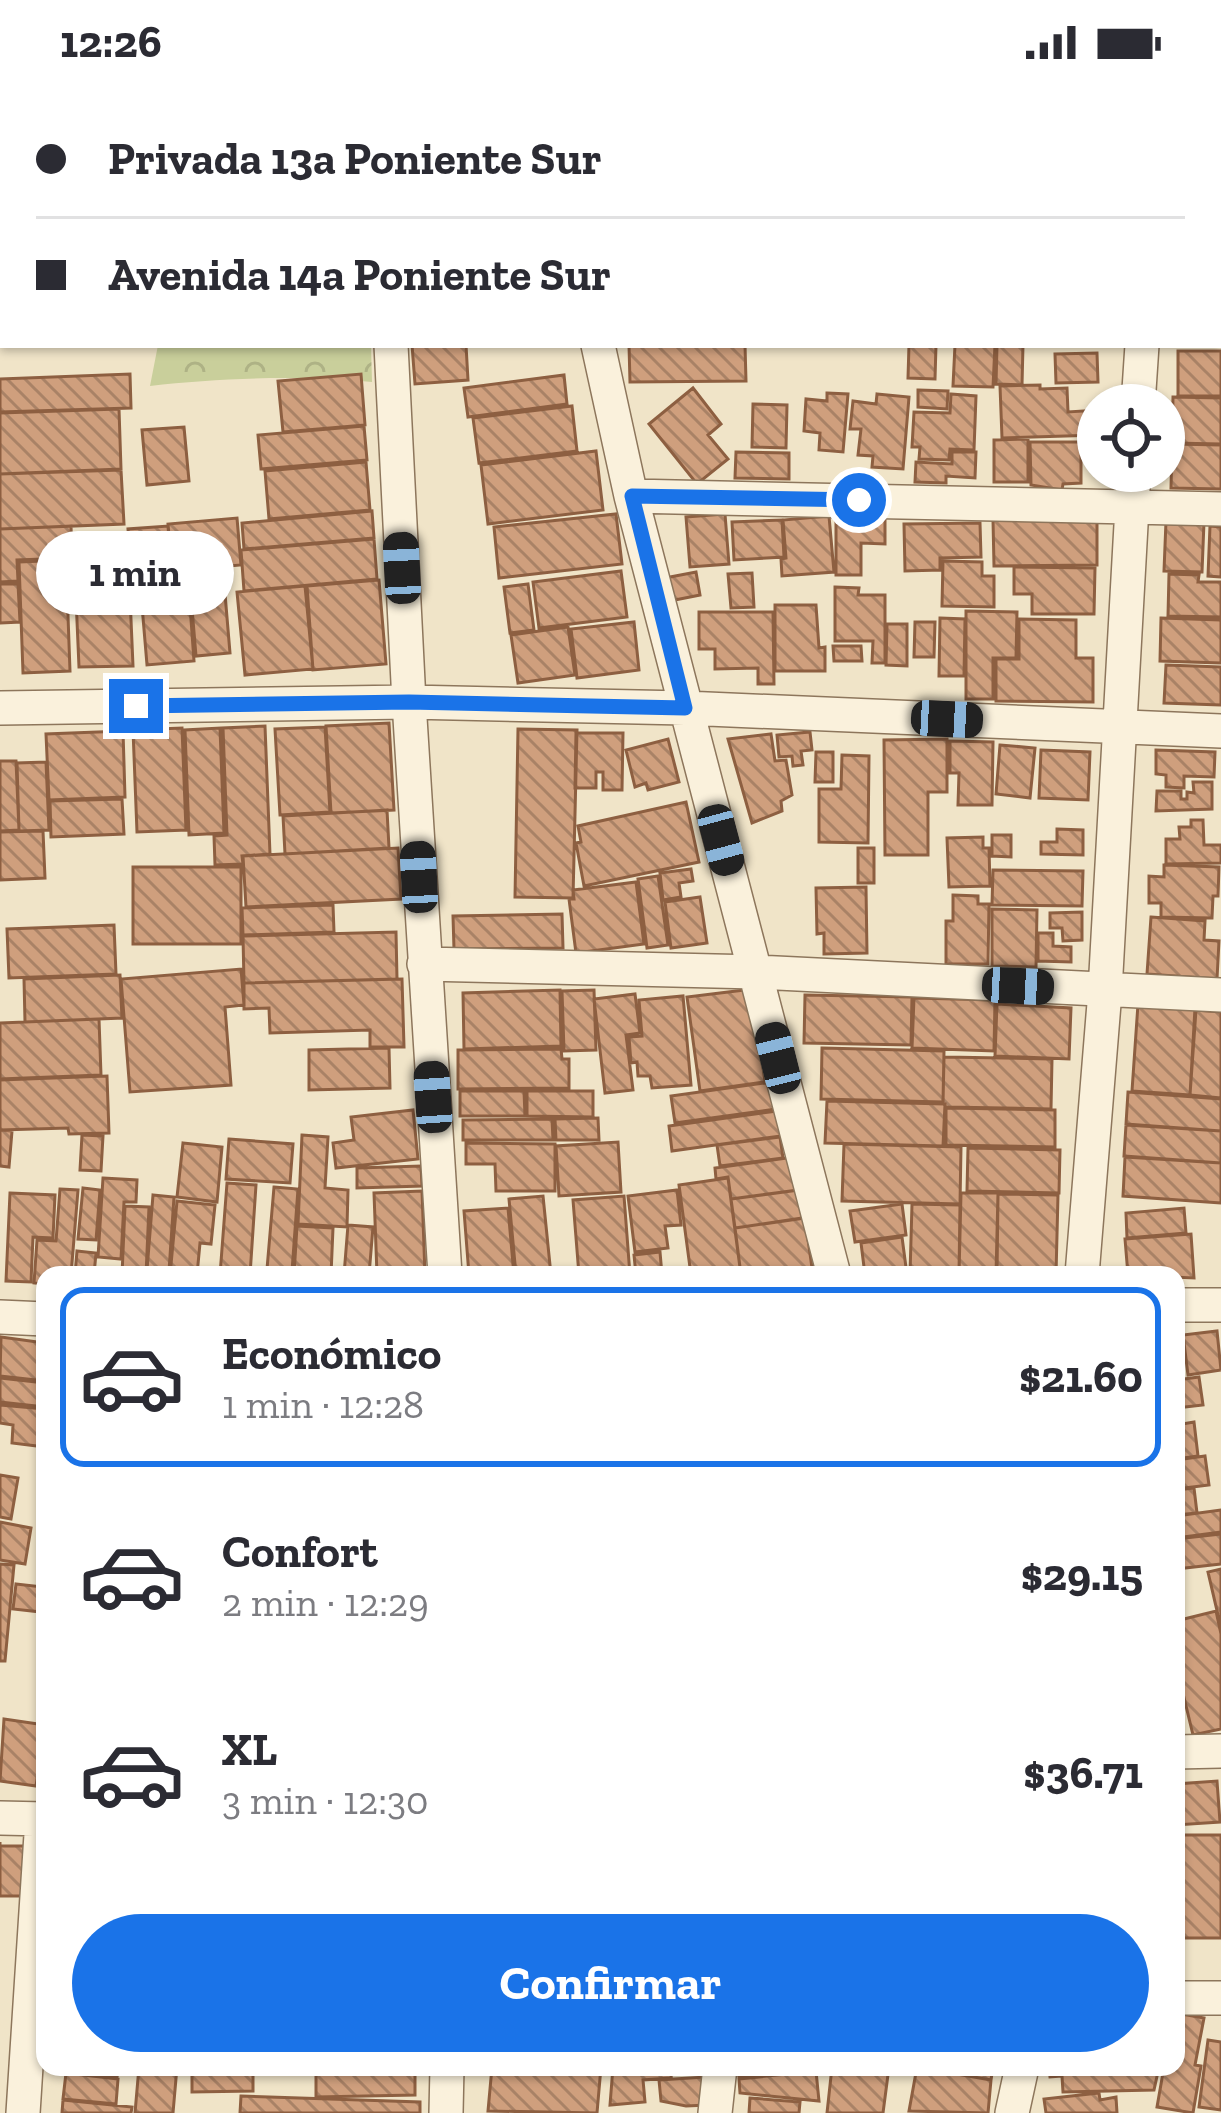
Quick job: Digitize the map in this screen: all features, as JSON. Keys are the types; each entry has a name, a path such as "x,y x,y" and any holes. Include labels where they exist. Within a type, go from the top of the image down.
{"street":[{"path":"392,348 444,1266"},
{"path":"599,348 685,708 832,1266"},
{"path":"1139,384 1142,348"},
{"path":"1083,1266 1105,991 1133,492"},
{"path":"632,496 1221,508"},
{"path":"0,708 409,702 1221,730"},
{"path":"424,964 756,972 1221,995"},
{"path":"1185,1305 1221,1305"},
{"path":"0,1317 36,1319"},
{"path":"1185,1752 1221,1751"},
{"path":"0,1818 36,1819"},
{"path":"23,2113 36,1922"},
{"path":"1185,1998 1221,1998"},
{"path":"446,2113 447,2076"},
{"path":"715,2113 719,2076"},
{"path":"1012,2113 1020,2076"}],"green space":[{"path":"157,348 371,348 372,382 261,378 150,386"}],"building":[{"path":"412,348 466,348 468,380 415,384"},
{"path":"629,348 745,348 746,381 630,382"},
{"path":"909,348 936,348 935,379 908,378"},
{"path":"955,348 995,348 993,387 953,386"},
{"path":"997,348 1023,348 1022,385 996,384"},
{"path":"1178,351 1221,351 1221,396 1185,396 1185,384 1178,384"},
{"path":"1097,353 1098,382 1056,383 1055,354"},
{"path":"130,374 131,408 0,412 0,379"},
{"path":"361,374 365,425 283,432 278,381"},
{"path":"564,375 567,404 468,417 464,388"},
{"path":"1000,386 1067,388 1068,412 1077,411 1077,436 1002,438"},
{"path":"693,388 721,424 708,435 728,459 697,484 649,424"},
{"path":"918,390 948,391 947,409 918,407"},
{"path":"827,393 848,394 843,452 819,450 820,433 804,431 806,399 827,401"},
{"path":"877,394 909,397 903,469 872,467 873,456 858,455 861,429 850,429 853,401 876,404"},
{"path":"951,394 976,396 974,450 950,449 949,460 919,459 920,447 912,447 914,412 950,413"},
{"path":"1185,397 1221,398 1221,444 1185,443"},
{"path":"753,404 787,405 786,448 752,447"},
{"path":"572,406 577,451 479,463 473,418"},
{"path":"119,409 121,469 0,474 0,413"},
{"path":"364,426 367,460 261,469 258,435"},
{"path":"184,427 189,481 147,485 142,430"},
{"path":"1028,439 1028,482 994,482 994,440"},
{"path":"1030,442 1077,442 1077,483 1063,484 1062,490 1031,485"},
{"path":"1185,444 1221,445 1221,489 1185,488"},
{"path":"596,451 603,510 488,524 481,465"},
{"path":"736,452 789,453 789,479 735,478"},
{"path":"952,452 976,452 975,478 946,476 946,483 915,482 916,462 952,464"},
{"path":"366,462 370,510 269,519 265,471"},
{"path":"121,470 124,524 0,529 0,474"},
{"path":"372,511 374,538 244,549 242,523"},
{"path":"836,511 885,511 885,544 861,543 861,575 836,575"},
{"path":"616,514 622,564 499,578 494,527"},
{"path":"725,514 729,564 690,567 686,517"},
{"path":"829,516 834,572 782,576 781,559 786,558 783,520"},
{"path":"237,518 241,565 172,571 168,524"},
{"path":"782,520 784,557 734,560 732,522"},
{"path":"993,520 1097,520 1097,565 994,566"},
{"path":"1166,521 1204,522 1202,572 1164,571"},
{"path":"980,523 981,557 940,558 940,570 905,571 904,524"},
{"path":"71,526 72,558 17,560 18,581 0,582 0,529"},
{"path":"168,526 171,567 131,570 128,529"},
{"path":"1210,526 1221,527 1221,577 1208,576"},
{"path":"374,539 377,579 244,591 241,550"},
{"path":"128,550 133,666 79,667 74,552"},
{"path":"66,560 70,671 23,673 19,562"},
{"path":"943,561 982,562 982,576 994,576 994,607 942,606"},
{"path":"1014,567 1095,568 1094,614 1032,614 1032,594 1014,594"},
{"path":"621,571 627,617 539,628 533,582"},
{"path":"696,572 700,595 670,601 665,578"},
{"path":"752,573 754,607 731,608 728,574"},
{"path":"1169,574 1221,582 1221,617 1168,616"},
{"path":"188,578 194,661 147,665 140,582"},
{"path":"379,580 386,664 313,670 307,586"},
{"path":"224,582 230,653 196,656 190,584"},
{"path":"0,584 18,584 20,622 0,623"},
{"path":"528,584 534,630 510,633 504,587"},
{"path":"305,586 313,669 245,675 237,592"},
{"path":"835,587 859,588 858,595 885,595 885,663 872,663 873,641 835,641"},
{"path":"775,605 816,605 825,671 775,671"},
{"path":"966,611 1017,612 1016,658 993,658 993,699 966,699"},
{"path":"699,612 773,612 774,684 758,684 758,668 715,669 715,649 699,649"},
{"path":"940,618 965,619 964,676 939,676"},
{"path":"1161,618 1221,620 1221,663 1160,661"},
{"path":"1019,619 1076,620 1076,658 1093,658 1093,702 996,701 996,659 1019,659"},
{"path":"634,622 639,670 577,678 571,629"},
{"path":"915,622 935,622 934,657 914,657"},
{"path":"887,624 907,624 907,666 886,665"},
{"path":"568,627 575,675 518,683 511,635"},
{"path":"833,646 861,646 862,661 834,661"},
{"path":"1166,665 1221,667 1221,705 1164,703"},
{"path":"389,723 394,810 331,813 326,726"},
{"path":"265,726 270,854 242,856 243,864 215,865 214,836 227,835 223,728"},
{"path":"325,727 330,812 280,815 275,729"},
{"path":"182,728 186,830 137,832 133,730"},
{"path":"220,728 224,833 189,835 185,730"},
{"path":"518,729 577,730 573,898 515,897"},
{"path":"123,731 125,797 49,800 46,734"},
{"path":"810,732 812,750 801,751 803,765 793,766 792,756 779,757 777,735"},
{"path":"576,733 623,733 622,790 603,790 603,772 596,772 596,788 575,788"},
{"path":"771,734 775,761 786,760 792,795 781,801 782,811 752,823 728,739"},
{"path":"668,739 679,782 648,790 646,783 635,787 626,750"},
{"path":"947,739 947,792 928,792 928,855 885,855 884,740"},
{"path":"950,741 993,742 992,805 958,805 959,773 950,773"},
{"path":"1000,745 1035,748 1030,798 996,794"},
{"path":"1041,750 1090,752 1088,800 1039,798"},
{"path":"1156,750 1215,752 1214,777 1184,776 1184,788 1166,787 1166,775 1156,774"},
{"path":"816,752 833,752 833,782 815,782"},
{"path":"842,755 869,756 868,843 819,842 819,789 841,789"},
{"path":"0,761 16,761 19,830 0,831"},
{"path":"46,762 49,830 19,831 17,763"},
{"path":"1193,782 1212,782 1212,809 1156,811 1157,791 1181,791 1181,799 1187,799 1187,792 1194,793"},
{"path":"122,799 124,834 51,837 50,801"},
{"path":"686,802 699,862 584,886 576,843 581,842 578,826"},
{"path":"387,810 389,848 285,854 283,816"},
{"path":"1191,820 1203,820 1204,845 1221,845 1221,863 1166,864 1166,839 1180,839 1179,827 1191,827"},
{"path":"1057,829 1083,830 1083,855 1041,854 1041,842 1057,842"},
{"path":"43,831 45,878 0,880 0,832"},
{"path":"992,835 1011,835 1011,857 992,856"},
{"path":"983,837 983,848 989,848 990,886 949,887 947,838"},
{"path":"398,848 401,899 246,907 243,856"},
{"path":"858,848 874,848 874,883 858,883"},
{"path":"1164,865 1219,867 1212,918 1161,917 1161,903 1149,903 1149,876 1164,877"},
{"path":"133,867 241,867 241,944 133,944"},
{"path":"691,869 693,881 679,883 681,897 663,900 660,873"},
{"path":"993,870 1083,871 1082,906 992,905"},
{"path":"658,876 668,945 647,948 638,879"},
{"path":"636,882 644,944 576,953 569,899 574,899 573,890"},
{"path":"866,887 867,953 824,954 824,933 817,934 816,888"},
{"path":"953,895 978,896 978,904 989,904 988,964 946,964 946,921 953,921"},
{"path":"700,897 707,943 671,948 665,902"},
{"path":"333,905 334,932 243,935 242,908"},
{"path":"992,909 1037,910 1036,967 992,966"},
{"path":"1082,912 1082,940 1063,941 1062,928 1050,928 1050,913"},
{"path":"562,914 563,948 454,949 453,916"},
{"path":"1151,917 1205,921 1204,940 1219,941 1217,979 1147,974"},
{"path":"114,925 116,974 9,978 7,929"},
{"path":"396,932 397,979 244,983 243,936"},
{"path":"1038,933 1053,933 1053,946 1071,947 1071,962 1038,961"},
{"path":"241,969 244,1005 225,1007 231,1085 130,1092 121,979"},
{"path":"120,975 122,1018 25,1022 24,979"},
{"path":"402,979 404,1047 370,1047 370,1030 270,1033 269,1008 244,1009 244,983"},
{"path":"753,989 765,1082 700,1091 687,997"},
{"path":"560,990 561,1046 464,1049 463,993"},
{"path":"594,990 596,1050 564,1051 562,991"},
{"path":"635,994 640,1033 626,1035 633,1090 605,1093 594,999"},
{"path":"805,995 912,997 911,1045 804,1043"},
{"path":"683,996 691,1085 652,1088 650,1076 638,1076 637,1062 631,1063 629,1037 642,1036 639,1000"},
{"path":"914,998 995,1000 994,1051 912,1048"},
{"path":"997,1004 1071,1008 1069,1059 995,1056"},
{"path":"1138,1004 1195,1008 1190,1095 1132,1091"},
{"path":"1196,1010 1221,1012 1221,1098 1190,1095"},
{"path":"99,1019 101,1075 0,1079 0,1023"},
{"path":"389,1048 390,1088 309,1090 309,1050"},
{"path":"822,1048 944,1051 943,1102 821,1099"},
{"path":"561,1049 562,1059 569,1059 569,1088 458,1089 458,1050"},
{"path":"944,1057 1052,1059 1051,1109 946,1107"},
{"path":"107,1076 109,1133 69,1134 68,1128 0,1130 0,1080"},
{"path":"772,1082 776,1109 675,1123 671,1096"},
{"path":"460,1091 524,1091 525,1116 460,1116"},
{"path":"527,1091 593,1091 593,1117 527,1116"},
{"path":"1128,1092 1221,1099 1221,1131 1126,1124"},
{"path":"827,1101 945,1104 943,1146 825,1143"},
{"path":"946,1108 1055,1110 1055,1147 946,1145"},
{"path":"413,1110 418,1159 336,1168 333,1143 354,1140 351,1117"},
{"path":"777,1111 781,1136 672,1151 669,1126"},
{"path":"598,1118 599,1140 556,1140 555,1119"},
{"path":"552,1119 553,1140 463,1140 463,1120"},
{"path":"1126,1125 1221,1131 1221,1163 1124,1156"},
{"path":"0,1130 12,1131 9,1167 0,1166"},
{"path":"82,1135 103,1136 101,1171 80,1170"},
{"path":"302,1135 328,1137 325,1188 348,1190 347,1227 298,1224"},
{"path":"780,1137 783,1158 720,1166 717,1145"},
{"path":"229,1139 293,1144 290,1183 226,1179"},
{"path":"618,1142 621,1192 559,1196 556,1146"},
{"path":"183,1143 222,1147 217,1202 177,1197"},
{"path":"466,1143 555,1144 555,1191 496,1191 495,1164 466,1164"},
{"path":"844,1144 961,1147 960,1204 842,1201"},
{"path":"968,1148 1060,1150 1059,1193 967,1191"},
{"path":"794,1157 798,1190 731,1199 728,1177 716,1179 715,1168"},
{"path":"1125,1157 1221,1163 1221,1203 1123,1196"},
{"path":"421,1166 422,1186 357,1188 357,1168"},
{"path":"103,1178 137,1180 136,1202 124,1202 121,1259 98,1257"},
{"path":"728,1178 740,1266 690,1266 679,1185"},
{"path":"227,1183 256,1185 251,1266 221,1266"},
{"path":"274,1187 298,1189 292,1266 267,1266"},
{"path":"83,1188 100,1190 96,1240 78,1239"},
{"path":"60,1189 78,1190 72,1266 36,1266 34,1283 37,1240 56,1241"},
{"path":"677,1190 681,1225 665,1226 668,1248 635,1252 628,1196"},
{"path":"799,1190 802,1218 735,1228 731,1199"},
{"path":"422,1191 425,1266 377,1266 374,1193"},
{"path":"10,1193 55,1195 53,1238 33,1237 31,1282 6,1281"},
{"path":"961,1193 998,1193 996,1266 959,1266"},
{"path":"998,1194 1058,1195 1056,1266 997,1266"},
{"path":"153,1195 174,1197 169,1266 147,1266"},
{"path":"543,1196 550,1266 515,1266 509,1199"},
{"path":"624,1196 629,1266 578,1266 573,1200"},
{"path":"177,1201 215,1205 211,1244 200,1243 198,1266 171,1266"},
{"path":"902,1204 906,1235 855,1242 850,1211"},
{"path":"912,1204 960,1205 959,1266 910,1266"},
{"path":"125,1206 149,1207 146,1266 122,1266"},
{"path":"508,1208 513,1266 468,1266 464,1211"},
{"path":"1184,1208 1186,1233 1127,1238 1126,1213"},
{"path":"805,1218 812,1266 740,1266 735,1228"},
{"path":"348,1225 373,1227 370,1266 345,1266"},
{"path":"297,1226 333,1228 331,1266 295,1266"},
{"path":"1191,1234 1194,1278 1185,1278 1185,1266 1127,1266 1125,1239"},
{"path":"902,1237 906,1266 864,1266 861,1243"},
{"path":"77,1251 96,1253 95,1266 76,1266"},
{"path":"660,1252 661,1266 635,1266 634,1255"},
{"path":"1217,1331 1221,1370 1188,1375 1185,1335"},
{"path":"1,1337 36,1342 36,1380 0,1376"},
{"path":"1199,1377 1203,1405 1185,1407 1185,1379"},
{"path":"0,1378 36,1382 36,1406 0,1402"},
{"path":"0,1405 36,1408 36,1446 12,1443 13,1425 0,1423"},
{"path":"1194,1422 1198,1456 1185,1458 1185,1424"},
{"path":"1205,1456 1209,1485 1185,1488 1185,1459"},
{"path":"0,1475 18,1478 11,1519 0,1517"},
{"path":"1194,1488 1197,1513 1185,1514 1185,1489"},
{"path":"1221,1510 1221,1532 1185,1537 1185,1515"},
{"path":"0,1522 31,1528 25,1564 0,1560"},
{"path":"1221,1534 1221,1564 1185,1568 1185,1538"},
{"path":"0,1564 14,1565 5,1661 0,1661"},
{"path":"1221,1569 1221,1628 1208,1572"},
{"path":"16,1584 36,1586 36,1611 13,1609"},
{"path":"1216,1611 1221,1634 1221,1729 1193,1735 1185,1702 1185,1619"},
{"path":"4,1719 36,1724 36,1786 0,1781"},
{"path":"1217,1781 1220,1822 1185,1824 1185,1783"},
{"path":"1185,1835 1221,1835 1221,1938 1185,1938"},
{"path":"0,1846 26,1846 25,1896 0,1896"},
{"path":"1185,2015 1204,2018 1193,2113 1157,2107 1162,2076 1185,2076"},
{"path":"1208,2040 1221,2042 1221,2110 1199,2107"},
{"path":"66,2076 118,2079 116,2104 63,2099"},
{"path":"138,2076 176,2076 173,2113 135,2113"},
{"path":"192,2076 253,2076 253,2091 192,2092"},
{"path":"316,2076 415,2076 415,2095 316,2097"},
{"path":"491,2076 600,2076 597,2113 488,2111"},
{"path":"612,2076 671,2076 643,2080 645,2102 610,2105"},
{"path":"816,2076 819,2101 740,2093 739,2079"},
{"path":"831,2076 888,2076 883,2113 827,2113"},
{"path":"915,2076 991,2080 988,2113 909,2111"},
{"path":"1062,2076 1157,2076 1154,2090 1063,2092"},
{"path":"705,2077 707,2105 661,2101 659,2080"},
{"path":"1099,2093 1100,2100 1116,2097 1117,2113 1046,2113 1044,2099"},
{"path":"241,2096 420,2102 420,2113 240,2113"},
{"path":"750,2098 800,2102 799,2113 749,2113"},
{"path":"63,2100 132,2107 131,2113 62,2113"}],"route":[{"path":"136,706 409,702 685,708 632,496 859,500"}]}
